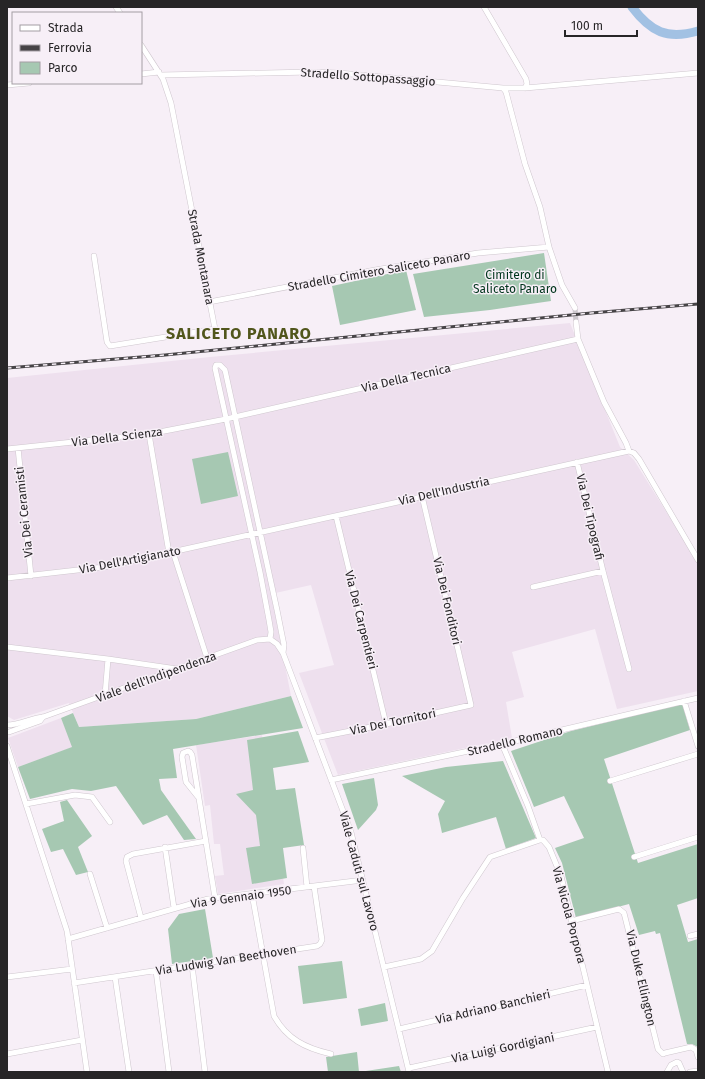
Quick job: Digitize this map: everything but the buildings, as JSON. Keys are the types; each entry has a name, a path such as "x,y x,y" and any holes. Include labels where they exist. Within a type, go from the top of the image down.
{"street":[{"path":"484,7 526,79 528,84 525,88"},
{"name":"Strada Montanara","path":"94,256 107,342 110,346 215,329 171,103 160,74 142,47"},
{"name":"Stradello Sottopassaggio","path":"142,74 339,73 503,88 525,88 698,73"},
{"path":"7,85 18,84"},
{"path":"503,88 506,92 525,164 540,207 550,247 562,285 575,308"},
{"name":"Stradello Cimitero Saliceto Panaro","path":"209,302 375,270 478,253 550,247"},
{"path":"576,322 578,339 604,402 629,450 639,459 698,560"},
{"name":"Via Della Tecnica","path":"235,417 578,339"},
{"name":"Viale Caduti sul Lavoro","path":"282,653 284,645 277,610 225,370 220,365 216,365 215,368 268,613 271,632 270,639 277,644 282,653 351,832 409,1070"},
{"path":"226,419 235,417"},
{"name":"Via Della Scienza","path":"7,449 149,434 226,419"},
{"path":"149,434 171,553 207,658"},
{"name":"Via Dei Ceramisti","path":"18,448 31,576"},
{"name":"Via Dell'Industria","path":"260,533 629,450"},
{"name":"Via Dei Tipografi","path":"577,462 603,571 629,669"},
{"name":"Via Dei Fonditori","path":"422,496 471,705"},
{"name":"Via Dei Carpentieri","path":"336,516 386,724"},
{"path":"252,535 260,533"},
{"name":"Via Dell'Artigianato","path":"7,578 104,567 252,535"},
{"name":"Via Dei Tipografi","path":"533,587 603,571"},
{"name":"Viale dell'Indipendenza","path":"7,724 16,724 43,717 257,640 270,639"},
{"path":"7,647 177,669"},
{"path":"105,695 108,659"},
{"name":"Stradello Romano","path":"331,780 502,744 698,698"},
{"path":"684,701 698,746"},
{"name":"Via Dei Tornitori","path":"315,738 471,705"},
{"name":"Viale dell'Indipendenza","path":"8,734 40,721 43,717"},
{"path":"7,724 9,728 8,734"},
{"name":"Via Nicola Porpora","path":"502,744 528,806 540,840 543,840 549,847 561,876 608,1072"},
{"path":"7,746 63,919 68,939 87,1072"},
{"path":"198,797 186,782 182,756 185,751 190,752 192,755 215,898"},
{"path":"610,781 698,754"},
{"path":"26,804 75,795 92,797 110,822"},
{"path":"634,857 698,837"},
{"path":"384,967 421,959 432,951 463,898 490,857 540,840"},
{"path":"141,918 126,861 127,857 133,854 165,847 206,841"},
{"path":"165,847 174,908"},
{"name":"Via 9 Gennaio 1950","path":"303,848 307,887"},
{"path":"90,874 107,928"},
{"name":"Via 9 Gennaio 1950","path":"68,939 195,902 215,898 363,880"},
{"name":"Via Ludwig Van Beethoven","path":"74,983 317,946 322,943 322,940 314,886"},
{"path":"252,894 274,1016 287,1034 297,1042 307,1047 331,1054"},
{"name":"Via Duke Ellington","path":"571,921 619,909 624,912 658,1049 662,1054 666,1054 692,1047 696,1050 698,1057"},
{"path":"690,936 698,934"},
{"path":"192,965 205,1072"},
{"path":"7,977 72,969"},
{"path":"156,971 169,1072"},
{"path":"115,977 130,1072"},
{"name":"Via Adriano Banchieri","path":"399,1029 587,985"},
{"name":"Via Luigi Gordigiani","path":"409,1070 597,1027"},
{"path":"7,1054 82,1040"},
{"path":"667,1072 671,1065 677,1062 680,1062 683,1072"},
{"path":"690,1072 698,1071"}],"shaded area":[{"path":"570,323 620,447 634,460 698,563 698,691 617,709 595,629 512,652 524,697 506,702 512,738 338,775 299,673 334,665 311,585 271,594 291,696 196,719 79,727 69,703 14,720 7,716 7,378"},
{"path":"61,718 73,747 18,767 8,738"},
{"path":"262,735 284,884 218,894 215,876 224,875 220,844 214,844 210,805 205,806 196,745"}],"green space":[{"name":"Cimitero di Saliceto Panaro","path":"544,253 551,301 490,310 424,317 413,274"},
{"path":"406,270 416,310 340,325 332,286"},
{"path":"228,452 238,496 201,504 192,459"},
{"path":"291,696 303,728 173,749 177,778 159,779 161,790 196,839 184,840 167,815 143,825 116,786 91,791 72,789 30,799 18,767 72,747 61,718 73,713 79,727 196,719"},
{"path":"680,704 683,706 690,730 604,759 638,863 698,844 698,898 677,905 688,942 698,939 698,1047 692,1044 687,1044 660,933 656,934 655,931 639,935 629,904 576,918 562,863 555,848 584,838 564,796 534,807 511,751 571,731"},
{"path":"298,731 309,762 273,768 276,790 295,788 304,845 283,848 287,878 252,884 246,848 260,846 256,815 236,794 253,790 247,740"},
{"path":"503,761 536,838 506,849 496,817 442,833 438,814 445,801 402,776 446,767"},
{"path":"374,778 378,805 376,810 358,830 342,784"},
{"path":"67,800 92,836 78,847 88,872 76,875 63,849 51,852 42,829 64,821 60,802"},
{"path":"205,909 213,958 172,964 168,929 179,914"},
{"path":"342,961 347,998 303,1004 298,966"},
{"path":"385,1003 388,1021 361,1026 358,1009"},
{"path":"357,1052 359,1072 328,1072 326,1057"},
{"path":"399,1066 401,1072 359,1072"}],"waterway":[{"path":"632,7 646,23 660,32 677,35 698,31"}],"tunnel":[{"path":"575,308 576,322"}],"railway":[{"path":"7,368 165,355 591,313 698,304"}],"district":[{"name":"SALICETO PANARO","path":"239,333"}]}
